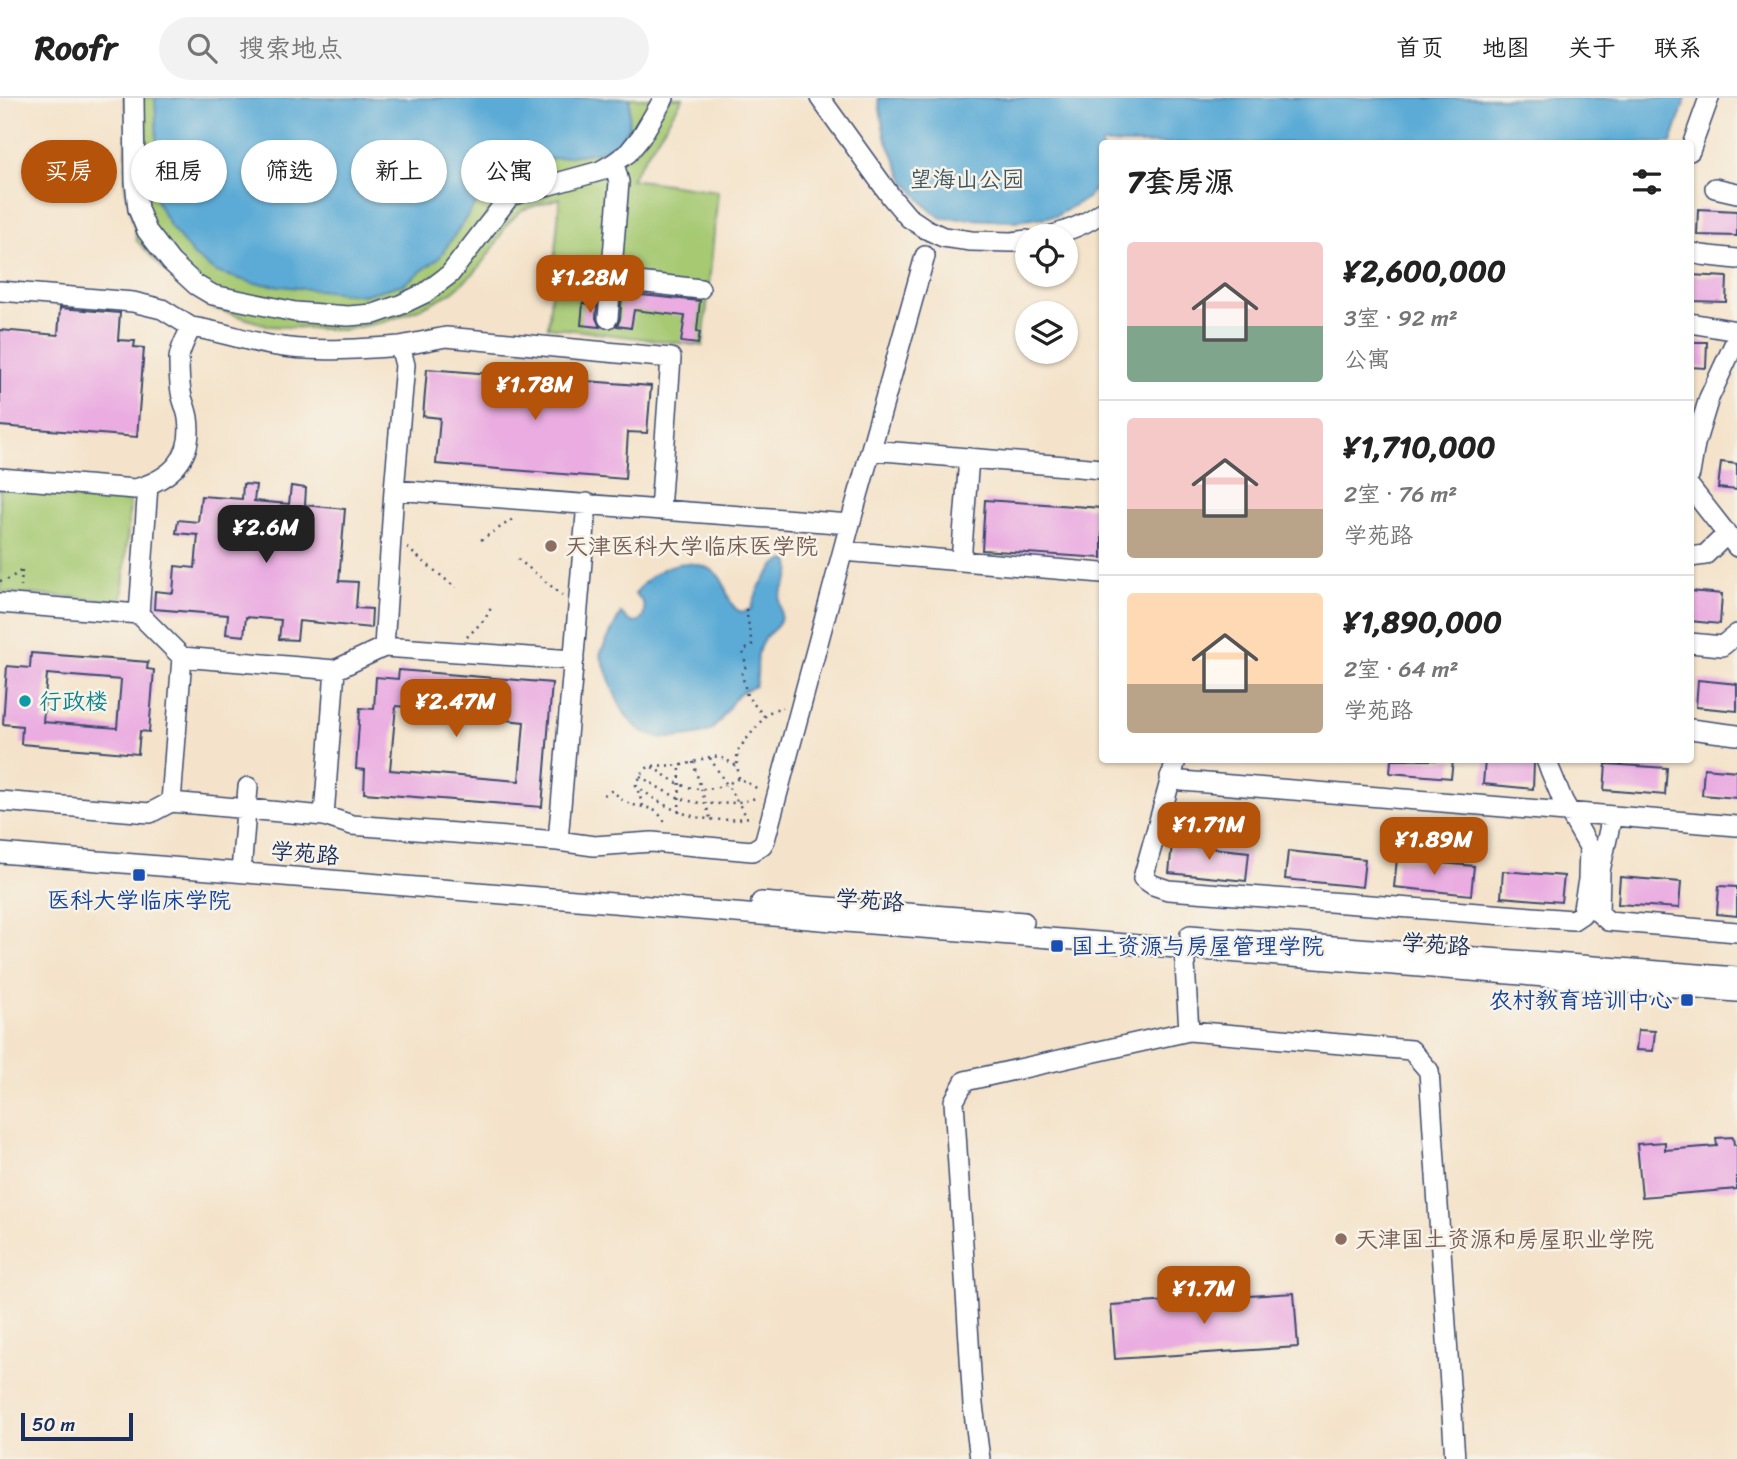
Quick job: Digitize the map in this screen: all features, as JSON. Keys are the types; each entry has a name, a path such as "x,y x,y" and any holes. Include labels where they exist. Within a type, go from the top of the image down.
{"street":[{"path":"134,98 138,209 147,231 171,262 196,285 213,295 295,312 348,316 374,314 425,293 450,274 510,196 600,171 614,163 628,153 641,137 664,98"},
{"path":"820,98 908,217 943,237 1015,242"},
{"path":"1694,140 1709,98"},
{"path":"608,318 620,182 614,163"},
{"path":"1715,188 1737,193"},
{"path":"1078,226 1099,215"},
{"path":"1694,253 1737,259"},
{"path":"0,801 150,813 171,802 324,816 352,825 594,846 632,842 752,851 757,849 765,840 925,257"},
{"path":"611,279 700,289"},
{"path":"0,291 133,302 162,309 191,327 270,345 312,350 400,346 446,337 671,358 660,510"},
{"path":"1694,324 1737,331"},
{"path":"0,478 135,488 148,485 173,471 185,455 190,440 188,417 182,396 179,355 191,327"},
{"path":"1694,450 1700,399 1737,338"},
{"path":"384,647 405,365 400,346"},
{"path":"871,450 1099,469"},
{"path":"961,561 969,458"},
{"path":"139,614 148,485"},
{"path":"394,490 850,524"},
{"path":"1694,491 1732,540 1704,555 1694,556"},
{"path":"558,842 587,503"},
{"path":"843,551 1099,573"},
{"path":"0,603 139,614 182,657 335,670 384,647 575,660"},
{"path":"1694,643 1722,646 1737,634"},
{"path":"171,802 182,729 182,657"},
{"path":"324,816 325,740 335,670"},
{"path":"1694,730 1737,735"},
{"path":"1173,768 1143,878 1153,885 1168,890 1573,920 1582,914 1588,880 1589,847 1563,802 1547,763"},
{"path":"1173,768 1181,781 1737,826"},
{"path":"242,867 248,787"},
{"path":"1612,816 1600,871 1599,913 1608,921 1737,932"},
{"name":"学苑路","path":"0,842 833,921 1737,992"},
{"name":"学苑路","path":"0,853 242,867 1737,978"},
{"path":"1184,948 1189,1031"},
{"path":"980,1459 973,1405 954,1101 965,1081 1189,1031 1411,1051 1429,1071 1455,1459"}],"path":[{"path":"481,540 519,514 532,500"},
{"path":"391,539 407,548 456,589"},
{"path":"518,559 579,608"},
{"path":"0,581 9,579 22,570"},
{"path":"461,652 464,641 485,619 491,608"},
{"path":"746,609 752,645 743,651 746,666 742,674 747,696 764,716"},
{"path":"739,778 738,751 764,716 784,707 800,709"},
{"path":"643,806 636,785 643,771 650,766 681,765 709,757 725,758 738,768"},
{"path":"709,757 747,817"},
{"path":"693,762 710,818"},
{"path":"678,813 681,765"},
{"path":"650,766 680,785 702,790 726,785 739,778"},
{"path":"640,776 679,798 706,803 737,803 768,794 739,778"},
{"path":"636,785 678,813 727,820 773,810"},
{"path":"604,795 611,791 628,803 656,811 669,832 670,843"}],"green space":[{"path":"124,98 683,98 631,179 718,191 703,346 548,327 560,198 557,199 557,140 461,140 461,203 544,203 522,210 507,224 475,272 451,293 419,309 384,322 343,330 269,326 207,306 163,269 137,241 125,184 128,120"},
{"path":"0,484 128,497 130,503 122,601 0,592"}],"water":[{"path":"155,98 630,98 629,127 618,142 598,152 557,158 557,140 461,140 461,203 476,203 439,258 404,284 363,295 253,283 216,272 194,256 170,226 158,203 227,203 227,140 157,140"},
{"name":"望海山公园","path":"878,98 1686,98 1672,140 1099,140 1099,185 1087,198 1056,216 1016,221 941,218 927,207 905,181 885,137"},
{"path":"789,561 791,571 781,592 780,620 760,646 755,686 740,693 717,724 702,734 663,738 647,734 635,726 618,701 600,654 621,613 635,623 643,618 644,604 635,594 641,586 664,568 683,563 703,566 719,577 733,606 745,611 751,609 759,587 776,564"}],"building":[{"path":"1698,209 1737,211 1737,236 1697,235"},
{"path":"1694,275 1727,277 1726,302 1694,301"},
{"path":"622,293 700,301 698,344 681,342 685,316 634,310 631,328 617,326"},
{"path":"583,303 597,305 596,318 600,327 581,325"},
{"path":"60,308 120,313 118,340 135,341 134,347 144,348 137,437 0,426 0,330 58,335"},
{"path":"1694,342 1707,342 1706,368 1694,367"},
{"path":"427,369 651,386 647,433 628,432 625,479 436,464 440,418 423,416"},
{"path":"1721,462 1737,464 1737,490 1718,488"},
{"path":"243,484 256,485 254,501 289,504 291,486 306,488 305,505 345,509 339,581 358,582 356,608 372,609 371,628 299,621 297,640 279,639 281,620 246,617 244,636 226,634 228,615 154,609 155,591 173,593 175,566 195,568 198,535 176,533 178,520 198,522 201,496 242,499"},
{"path":"985,500 1099,508 1099,558 982,550"},
{"path":"1694,591 1722,594 1720,624 1694,621"},
{"name":"行政楼","path":"31,653 148,662 147,669 154,670 149,732 140,731 138,754 21,744 22,726 3,724 7,666 30,668","holes":["47,674 121,680 117,728 43,722"]},
{"path":"399,670 552,683 542,807 364,793 365,770 356,769 360,708 374,709 376,677 398,679","holes":["396,706 440,710 440,720 463,722 464,712 506,716 506,720 524,722 519,781 390,770"]},
{"path":"1698,680 1737,684 1737,711 1696,707"},
{"path":"1391,763 1453,763 1451,778 1390,773"},
{"path":"1485,763 1534,763 1533,789 1483,784"},
{"path":"1606,764 1667,768 1665,795 1604,790"},
{"path":"1704,768 1737,771 1737,798 1702,795"},
{"path":"1172,844 1249,852 1246,881 1169,873"},
{"path":"1288,851 1365,859 1362,887 1285,879"},
{"path":"1397,859 1474,866 1471,895 1394,887"},
{"path":"1503,871 1564,876 1561,902 1501,897"},
{"path":"1620,877 1681,882 1679,908 1618,904"},
{"path":"1719,886 1737,887 1737,916 1717,914"},
{"path":"1638,1030 1655,1031 1653,1051 1636,1050"},
{"path":"1733,1137 1734,1145 1737,1145 1737,1189 1642,1197 1637,1144 1665,1142 1665,1150 1717,1146 1716,1138"},
{"path":"1294,1293 1298,1347 1115,1359 1111,1305"}],"place":[{"name":"天津医科大学临床医学院","path":"551,546"},
{"name":"行政楼","path":"25,701"},
{"name":"医科大学临床学院","path":"139,875"},
{"name":"国土资源与房屋管理学院","path":"1057,946"},
{"name":"农村教育培训中心","path":"1687,1000"},
{"name":"天津国土资源和房屋职业学院","path":"1341,1239"}]}
